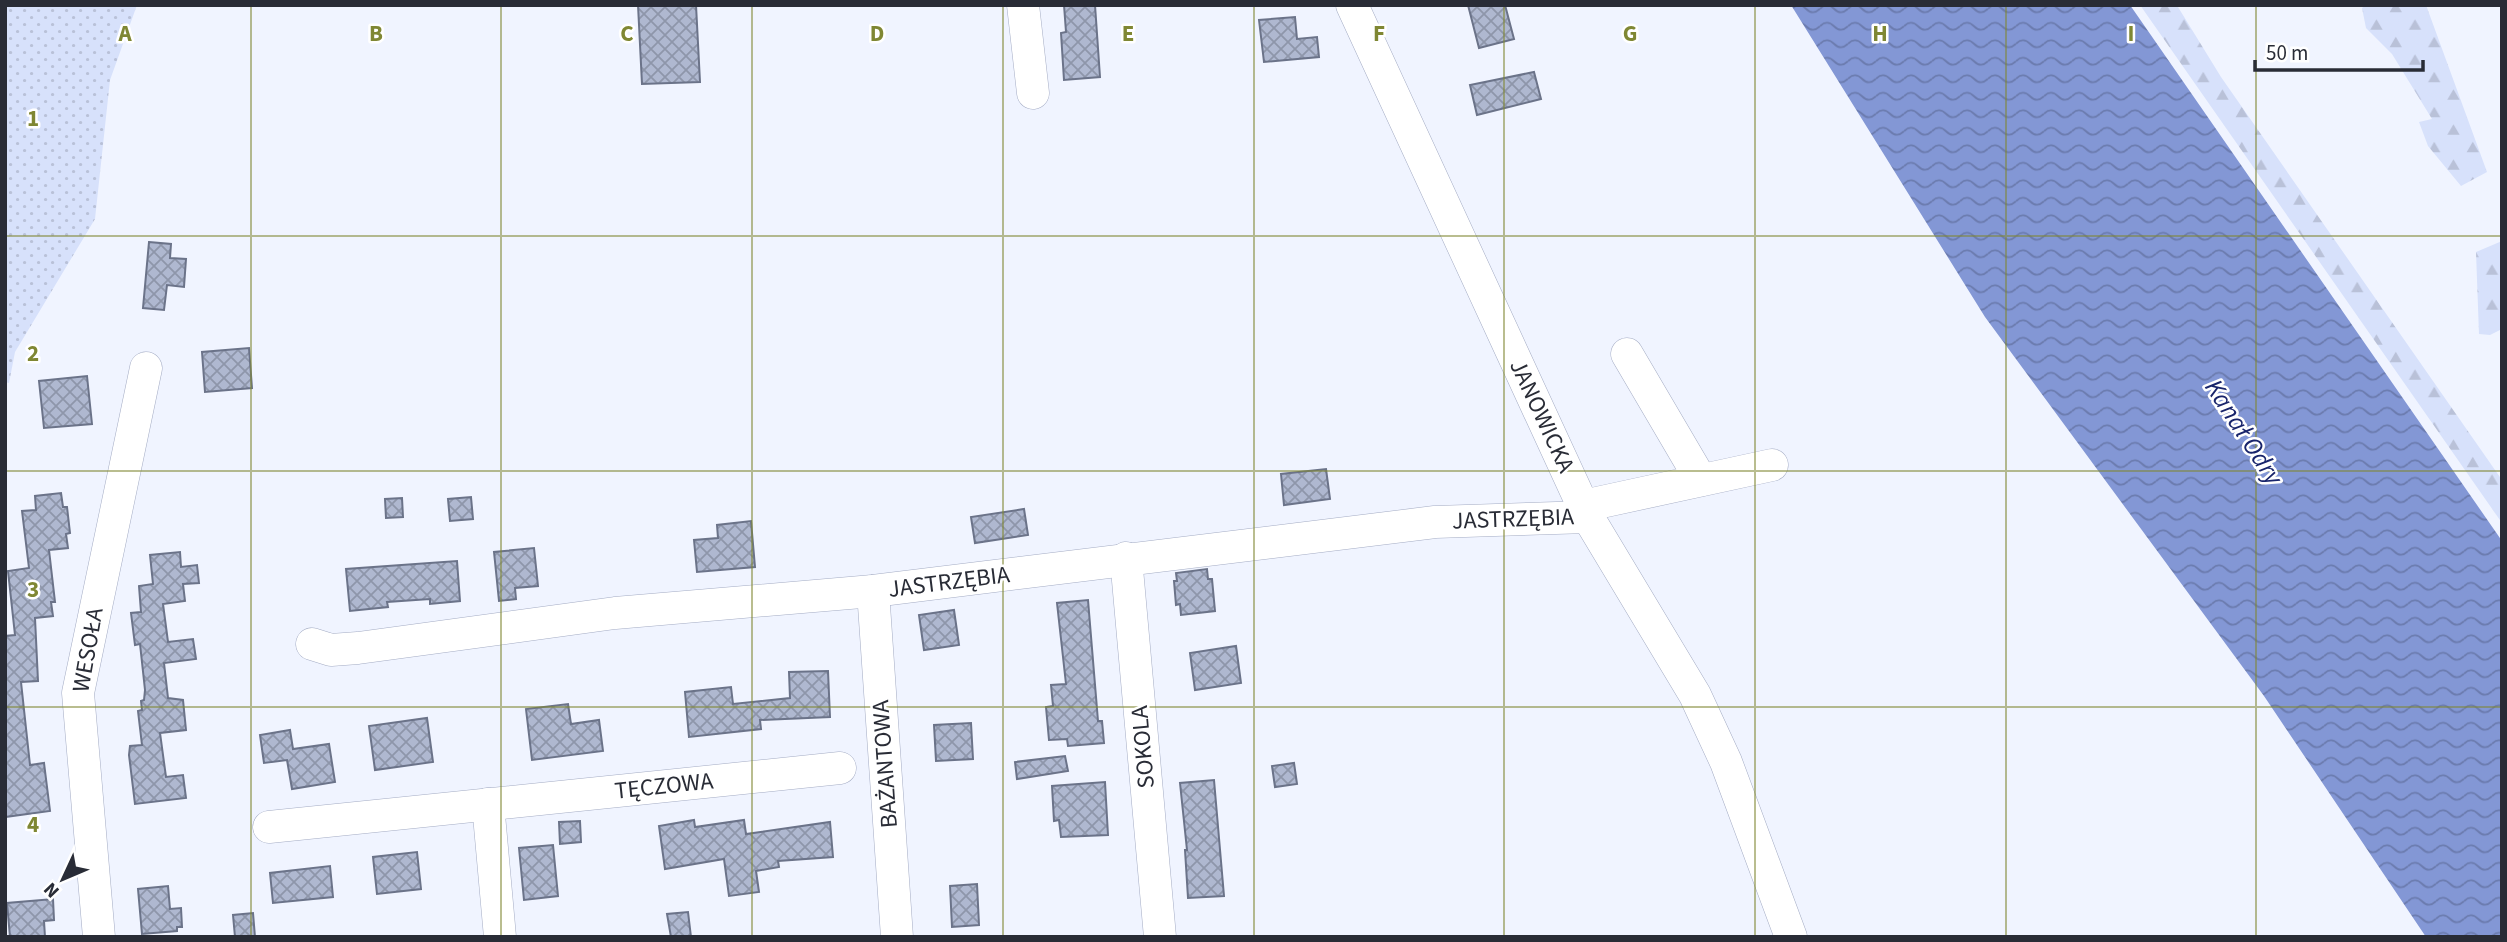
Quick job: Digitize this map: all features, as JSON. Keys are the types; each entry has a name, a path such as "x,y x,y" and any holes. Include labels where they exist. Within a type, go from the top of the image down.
{"street":[{"path":"1023,5 1033,93"},
{"name":"JANOWICKA","path":"1352,5 1585,511 1695,695 1726,762 1791,937"},
{"path":"1627,354 1702,480"},
{"name":"WESOŁA","path":"99,937 78,693 146,368"},
{"name":"JASTRZĘBIA","path":"312,644 331,650 615,613 873,592 1126,558 1435,522 1585,511 1702,480 1772,465"},
{"name":"SOKOLA","path":"1126,558 1160,937"},
{"name":"BAŻANTOWA","path":"873,592 897,937"},
{"name":"TĘCZOWA","path":"269,827 840,768"},
{"path":"488,804 500,937"}],"green space":[{"path":"5,5 137,5 110,80 95,219 15,352 9,383 5,382"},
{"path":"2140,5 2178,7 2221,77 2502,480 2502,523"},
{"path":"2366,5 2426,5 2487,172 2461,186 2428,146 2419,122 2432,119 2392,54 2366,28 2362,8"},
{"path":"2502,241 2502,329 2490,335 2479,334 2476,252"}],"water":[{"name":"Kanał Odry","path":"1791,5 2130,5 2502,541 2502,937 2426,937 2264,696 1985,317"}],"building":[{"path":"638,5 696,5 700,82 642,84"},
{"path":"1064,5 1095,5 1100,77 1064,80 1061,33 1066,32"},
{"path":"1468,5 1505,5 1514,39 1479,48"},
{"path":"1295,17 1297,39 1317,37 1319,57 1264,62 1259,20"},
{"path":"1534,72 1541,99 1477,115 1470,85"},
{"path":"149,242 171,244 170,258 186,259 184,287 167,285 164,310 143,308"},
{"path":"249,348 252,388 205,392 202,352"},
{"path":"87,376 92,424 44,428 39,381"},
{"path":"1326,469 1330,499 1284,505 1281,474"},
{"path":"61,493 63,507 67,507 70,533 66,534 68,548 49,550 55,602 51,602 53,616 35,618 38,681 21,682 30,765 44,763 50,811 5,817 5,636 15,635 8,571 29,568 22,511 36,510 35,496"},
{"path":"471,497 473,519 450,521 448,499"},
{"path":"402,498 403,517 386,518 385,499"},
{"path":"1024,509 1028,535 975,543 971,517"},
{"path":"751,521 755,567 697,572 694,540 718,538 717,525"},
{"path":"534,548 538,586 515,588 516,599 499,601 494,552"},
{"path":"180,552 181,567 197,565 199,583 183,584 185,601 163,604 168,642 193,639 196,659 164,663 168,698 183,700 186,730 160,733 166,777 183,775 186,798 135,804 129,755 130,746 142,745 138,711 142,710 141,701 144,700 145,690 140,644 135,645 131,613 141,612 139,586 153,584 150,555"},
{"path":"457,561 460,601 430,604 430,599 387,602 388,607 350,611 346,569"},
{"path":"1207,569 1208,579 1212,579 1215,611 1181,615 1180,604 1176,605 1176,573"},
{"path":"1088,600 1098,721 1102,721 1104,743 1068,746 1067,739 1049,740 1046,707 1053,706 1051,685 1066,684 1057,603"},
{"path":"954,610 959,645 924,650 919,615"},
{"path":"1236,646 1241,683 1195,690 1190,653"},
{"path":"828,671 830,717 760,720 761,729 689,737 685,692 731,687 733,704 790,698 789,672"},
{"path":"568,704 571,724 599,720 603,751 532,760 526,709"},
{"path":"427,718 433,762 375,770 369,726"},
{"path":"971,723 973,759 936,761 934,725"},
{"path":"290,730 293,749 329,744 335,782 292,789 287,760 264,763 260,735"},
{"path":"1065,756 1068,771 1017,779 1015,762"},
{"path":"1294,763 1297,784 1275,787 1272,766"},
{"path":"1214,780 1224,896 1188,898 1187,850 1180,783"},
{"path":"1105,782 1108,835 1061,837 1059,820 1054,821 1052,786"},
{"path":"694,820 695,827 744,820 746,834 830,822 833,857 778,861 779,867 756,871 759,892 729,896 724,859 665,869 659,826"},
{"path":"580,821 581,842 560,844 559,822"},
{"path":"553,845 558,896 524,900 519,848"},
{"path":"417,852 421,889 377,894 373,857"},
{"path":"330,866 333,897 273,903 270,873"},
{"path":"977,884 979,925 952,927 950,886"},
{"path":"168,886 170,909 181,908 182,927 177,927 177,931 142,934 138,889"},
{"path":"53,899 54,920 44,921 45,937 10,937 7,903"},
{"path":"688,912 691,937 671,937 667,914"},
{"path":"253,913 255,937 235,937 233,915"}]}
